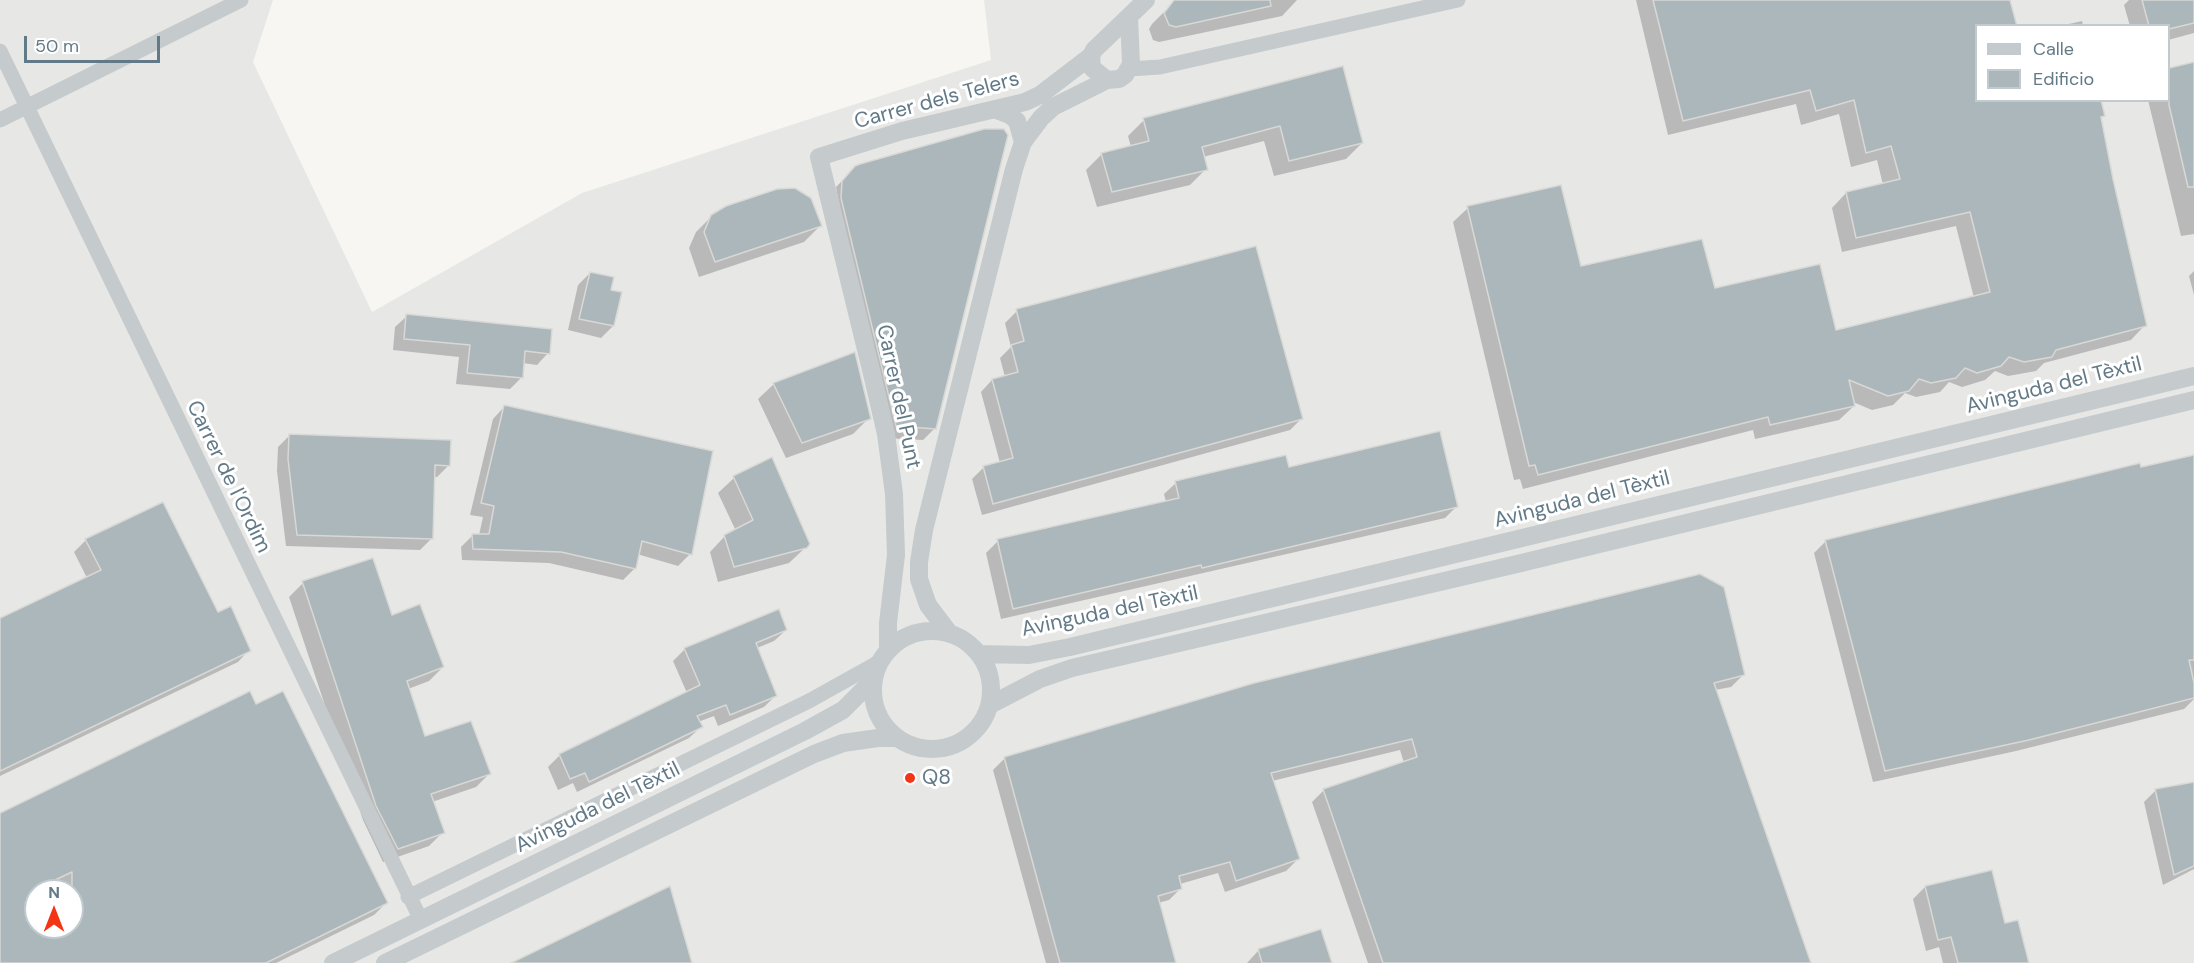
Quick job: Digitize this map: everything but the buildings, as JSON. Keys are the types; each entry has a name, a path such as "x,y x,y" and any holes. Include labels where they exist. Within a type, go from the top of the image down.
{"street":[{"path":"0,120 241,0"},
{"path":"1107,80 1096,74 1091,56 1099,45 1146,0"},
{"path":"1105,41 1119,42 1129,60 1160,67 1458,0"},
{"path":"950,634 924,596 919,579 920,551 1005,204 1023,142 1041,118 1053,108 1107,80 1119,79 1129,60 1130,17"},
{"name":"Carrer de l'Ordim","path":"0,51 421,920"},
{"name":"Carrer dels Telers","path":"819,158 902,131 997,110 1040,95 1091,56"},
{"path":"997,110 1010,115 1017,121 1023,142"},
{"name":"Carrer del Punt","path":"819,158 872,374 893,484 897,523 896,555 884,656"},
{"name":"Avinguda del Tèxtil","path":"979,654 1029,655 1070,647 2194,376"},
{"name":"Avinguda del Tèxtil","path":"990,705 1040,679 1072,668 1529,561 2194,399"},
{"path":"408,897 798,706 884,656 901,640 917,633 933,631 950,634 964,640 979,654 990,678 990,705 978,728 953,746 938,749 923,749 897,738 885,727 877,713 873,697 873,680 884,656"},
{"name":"Avinguda del Tèxtil","path":"333,963 805,731 843,710 873,680"},
{"path":"385,963 814,754 843,742 897,738"}],"shaded area":[{"path":"0,0 273,0 253,62 372,312 582,193 991,60 984,0 2194,0 2194,963 0,963"}],"place":[{"name":"Q8","path":"910,778"}]}
